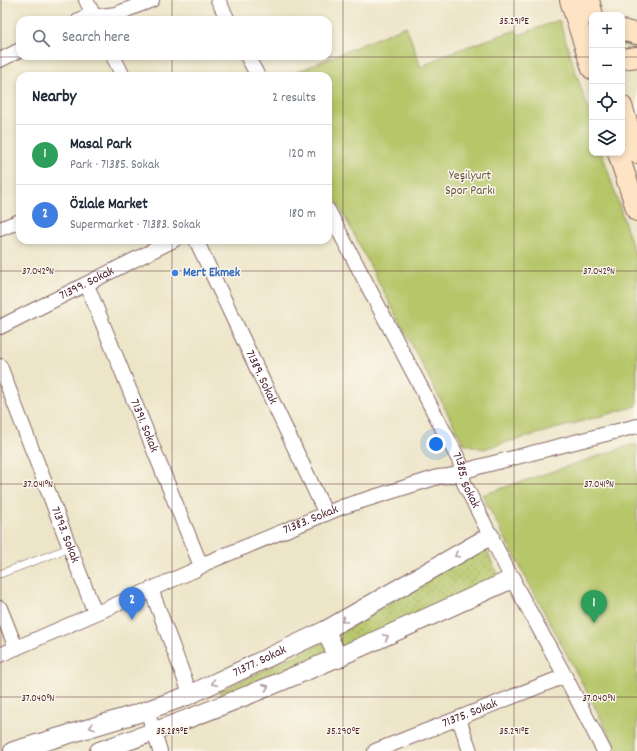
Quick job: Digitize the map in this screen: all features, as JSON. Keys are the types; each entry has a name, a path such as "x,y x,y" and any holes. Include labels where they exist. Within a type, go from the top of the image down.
{"main road":[{"path":"570,0 589,60"},
{"path":"589,0 592,12"},
{"path":"625,31 637,34"},
{"path":"625,59 637,57"},
{"path":"625,115 637,153"},
{"path":"619,156 637,211"}],"street":[{"path":"86,0 94,16"},
{"path":"106,16 116,14 152,0"},
{"path":"218,0 226,16"},
{"path":"0,60 16,52"},
{"path":"115,60 121,72"},
{"path":"249,60 256,72"},
{"name":"71385. Sokak","path":"332,218 460,462 464,483 512,580 604,751"},
{"path":"0,229 16,223"},
{"name":"71399. Sokak","path":"0,327 87,285 166,244"},
{"name":"71389. Sokak","path":"198,244 326,514"},
{"name":"71391. Sokak","path":"87,285 200,566"},
{"name":"71393. Sokak","path":"0,366 95,613"},
{"name":"71383. Sokak","path":"0,655 151,590 195,570 200,566 342,507 438,477 637,426"},
{"name":"71377. Sokak","path":"13,751 147,710 187,696 326,630 490,536"},
{"name":"71377. Sokak","path":"99,751 154,732 338,659 512,580"},
{"path":"151,590 188,688 187,696"},
{"path":"0,608 16,648"},
{"path":"326,630 338,659"},
{"name":"71375. Sokak","path":"375,751 565,676"},
{"path":"147,710 160,751"},
{"path":"459,719 470,751"}],"lane":[{"path":"0,574 69,548"}],"green space":[{"name":"Yeşilyurt Spor Parkı","path":"559,20 589,113 589,156 603,156 637,260 637,406 483,449 463,443 332,193 332,72 297,72 325,60 332,60 332,57 406,26 421,67 449,53 516,30 519,35"},
{"path":"625,36 637,40 637,48 625,46"},
{"path":"631,445 637,445 637,751 618,751 482,495"},
{"path":"484,545 500,579 342,650 336,636"},
{"path":"324,642 330,656 235,698 217,692"}],"place":[{"name":"Mert Ekmek","path":"175,273"},
{"name":"Özlale Market","path":"132,620"},
{"name":"Masal Park","path":"594,623"}]}
